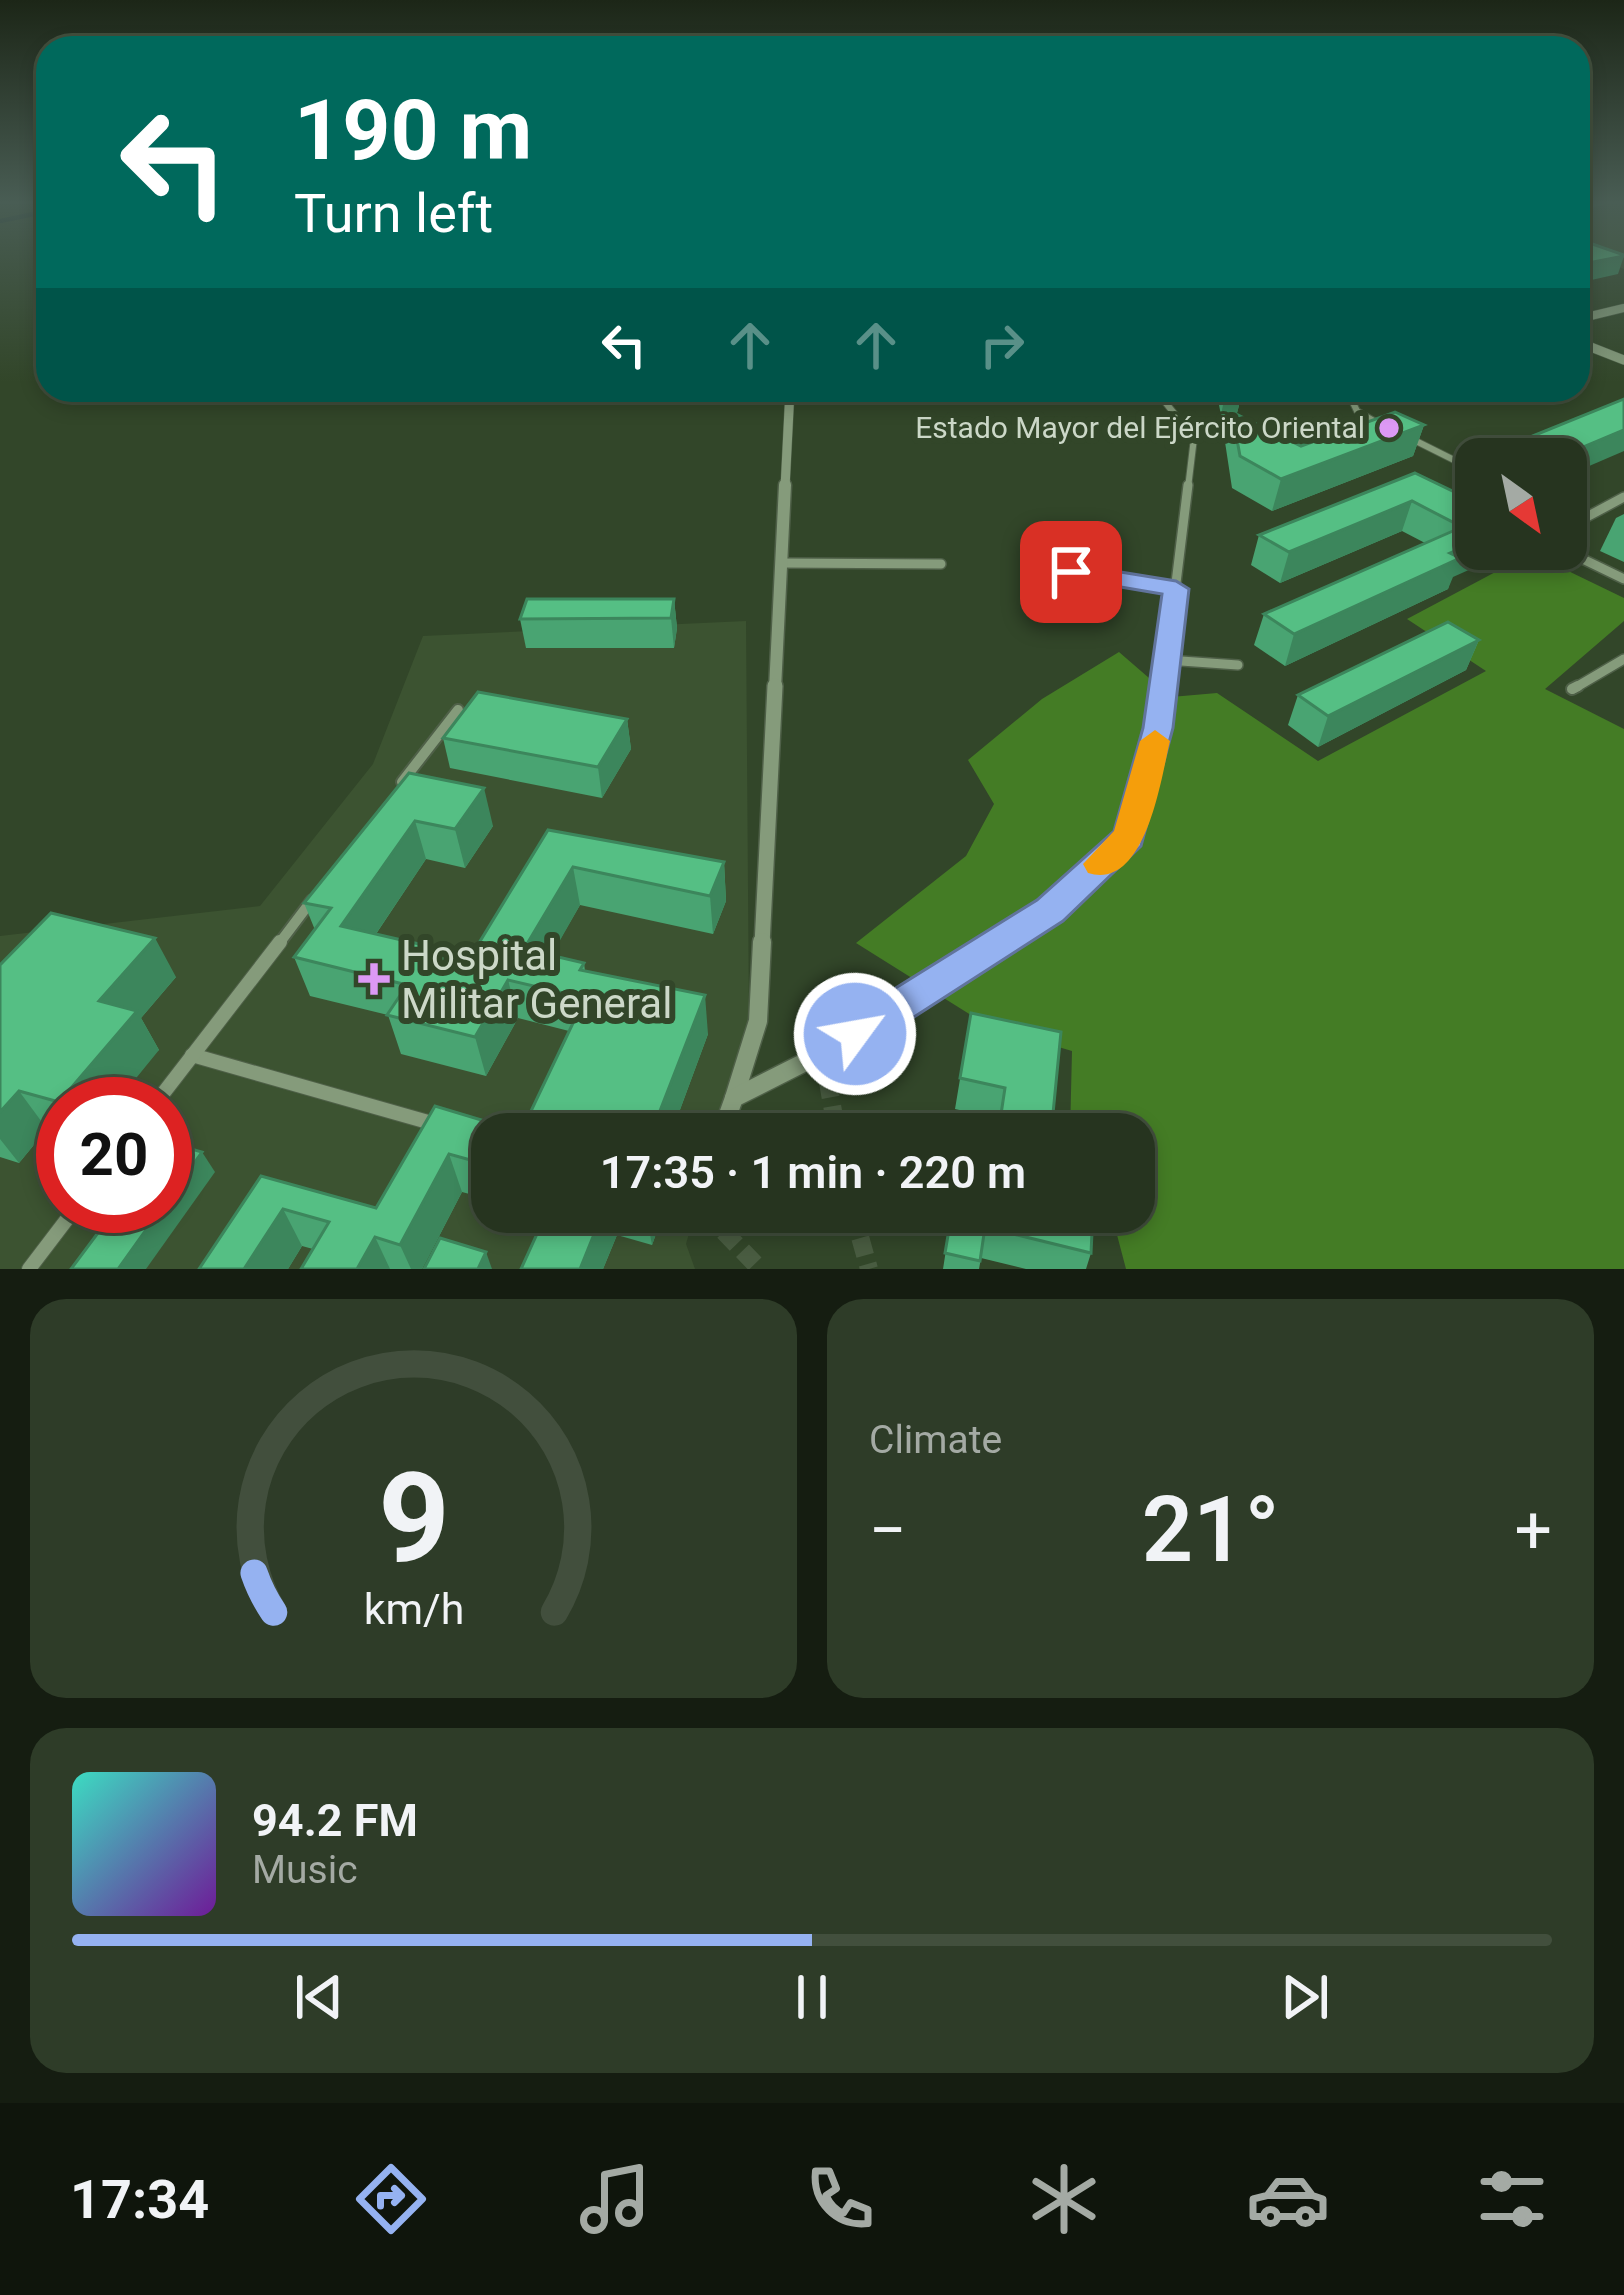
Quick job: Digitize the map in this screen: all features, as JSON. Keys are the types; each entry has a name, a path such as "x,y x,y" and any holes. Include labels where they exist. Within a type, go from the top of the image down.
{"street":[{"path":"1590,316 1624,308"},
{"path":"1590,347 1624,360"},
{"path":"729,1113 758,1021 789,402"},
{"path":"734,1098 823,1053"}],"lane":[{"path":"823,1053 1050,910 1129,837 1158,728 1195,438 1165,402"},
{"path":"1352,402 1357,411 1387,428"},
{"path":"1400,434 1455,461"},
{"path":"1587,517 1624,496"},
{"path":"1587,561 1624,579"},
{"path":"781,562 941,565"},
{"path":"1071,572 1176,589"},
{"path":"1572,689 1624,659"},
{"path":"1167,660 1238,665"},
{"path":"388,801 458,710"},
{"path":"175,1077 318,892"},
{"path":"192,1055 446,1127"},
{"path":"28,1269 56,1233"}],"shaded area":[{"name":"Hospital Militar General","path":"746,621 749,1023 723,1113 471,1113 471,1233 689,1233 686,1244 695,1269 0,1269 0,936 260,906 373,764 423,636"}],"green space":[{"path":"1499,570 1566,570 1624,598 1624,621 1545,689 1624,729 1624,1269 1126,1269 1117,1233 1155,1233 1155,1113 1071,1113 1072,1051 990,1027 856,943 966,856 994,804 968,760 1042,699 1119,652 1171,697 1217,693 1318,761 1486,671 1407,619"}],"building":[{"path":"1624,399 1624,430 1587,446 1587,438 1535,435"},
{"path":"1232,412 1301,446 1395,412 1424,425 1281,479 1240,456"},
{"path":"1415,473 1455,492 1455,523 1412,501 1289,552 1259,535"},
{"path":"1455,530 1455,551 1450,553 1455,560 1294,634 1264,614"},
{"path":"527,599 674,599 671,618 520,619"},
{"path":"1448,622 1479,640 1328,716 1298,695"},
{"path":"478,692 627,719 598,767 443,738"},
{"path":"409,773 484,788 455,829 415,821 341,926 471,956 548,830 724,862 710,896 573,867 524,949 584,963 580,970 705,995 659,1113 530,1113 585,998 508,980 475,1037 387,1015 407,985 294,957 331,908 304,903"},
{"path":"51,913 155,938 99,1001 137,1011 80,1077 36,1077 36,1096 19,1091 0,1112 0,965"},
{"path":"971,1013 1061,1032 1053,1113 1001,1113 1005,1088 960,1078"},
{"path":"435,1106 471,1117 471,1160 449,1154 400,1245 375,1237 357,1269 301,1269 329,1222 283,1209 244,1269 199,1269 261,1176 376,1208"},
{"path":"98,1233 144,1233 118,1269 71,1269"},
{"path":"537,1233 595,1233 580,1269 521,1269"},
{"path":"948,1233 984,1233 980,1261 945,1253"},
{"path":"1009,1233 1092,1233 1091,1253"},
{"path":"440,1238 486,1252 478,1269 424,1269"}],"tunnel":[{"path":"823,1053 833,1113"},
{"path":"725,1233 760,1269"},
{"path":"859,1233 869,1269"}],"slow traffic":[{"path":"1100,864 1129,837 1155,741"}],"place":[{"name":"Estado Mayor del Ejército Oriental","path":"1389,428"},
{"name":"Hospital Militar General","path":"374,979"}],"route":[{"path":"855,1034 1050,910 1129,837 1158,728 1176,589 1071,572"}]}
